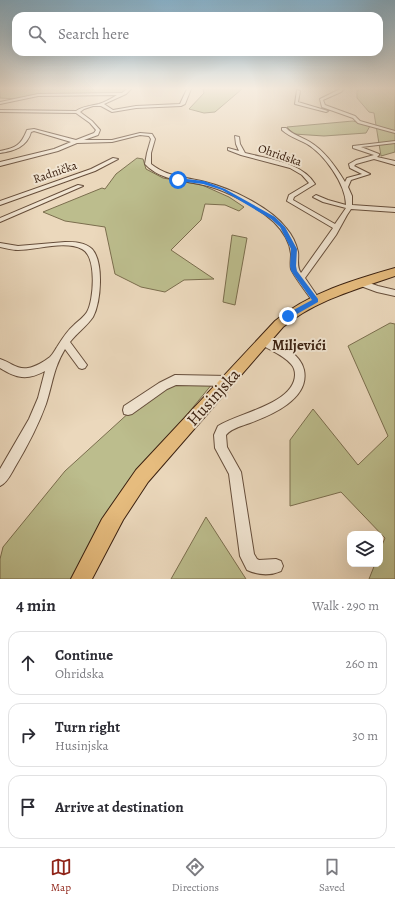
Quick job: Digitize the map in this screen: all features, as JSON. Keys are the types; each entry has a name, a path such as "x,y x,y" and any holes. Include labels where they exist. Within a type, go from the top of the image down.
{"main road":[{"name":"Husinjska","path":"81,579 102,537 133,489 156,460 263,341 288,316 316,300 395,272"}],"street":[{"path":"0,164 56,150 89,138 98,132 91,122 83,116"},
{"path":"342,116 394,133"},
{"path":"351,116 359,122"},
{"path":"0,152 13,149 25,142 28,139 30,129 39,130 65,140 76,142 112,141 140,134 150,135 153,139 148,164 151,168 173,178 204,182 223,190 273,218 282,227 294,249 294,271 301,278 316,300"},
{"path":"284,129 291,136 311,145 334,166 349,196 349,208 344,214 337,228 301,278"},
{"name":"Ohridska","path":"237,137 238,144 243,154 292,167 302,172 312,184 291,196 290,200 337,228"},
{"path":"375,158 377,155 354,147 395,142"},
{"path":"230,149 243,154"},
{"path":"345,187 350,178 367,174 352,167 351,165 359,160 375,158 395,162"},
{"name":"Radnička","path":"0,203 93,170 115,159"},
{"path":"0,220 80,186"},
{"path":"316,197 327,203 349,208 395,210"},
{"path":"0,245 18,248 75,245 88,249 93,254 96,270 96,285 92,311 65,342 53,360 41,403 20,448 0,480"},
{"path":"361,283 377,289 395,292"},
{"path":"263,341 294,360 299,366 300,381 295,392 286,400 222,430 220,441 221,448 235,472 247,556 252,565 259,567 276,566"},
{"path":"65,342 82,365"},
{"path":"0,363 23,374 29,374 53,360"},
{"path":"128,410 163,386 175,380 228,381"}],"green space":[{"path":"374,116 395,116 395,152 381,156"},
{"path":"353,121 370,126 366,133 324,136 294,134 287,127"},
{"path":"137,158 143,159 146,169 163,178 202,185 229,197 244,207 239,211 225,205 205,204 201,220 171,250 214,279 184,280 165,292 141,287 115,274 105,227 65,221 43,212 102,188 105,189 116,174"},
{"path":"232,235 247,238 235,305 223,302"},
{"path":"390,323 395,324 395,579 369,579 374,567 383,567 383,543 385,538 383,536 383,531 378,531 341,492 290,506 290,440 313,409 358,465 388,436 348,346"},
{"path":"213,383 118,498 78,579 0,579 0,559 3,547 65,471 132,410 171,384"},
{"path":"206,517 246,579 171,579"}],"district":[{"name":"Miljevići","path":"299,345"}],"route":[{"path":"178,180 204,182 212,185 237,197 273,218 282,227 289,237 294,249 294,271 301,278 316,300 288,316"}]}
